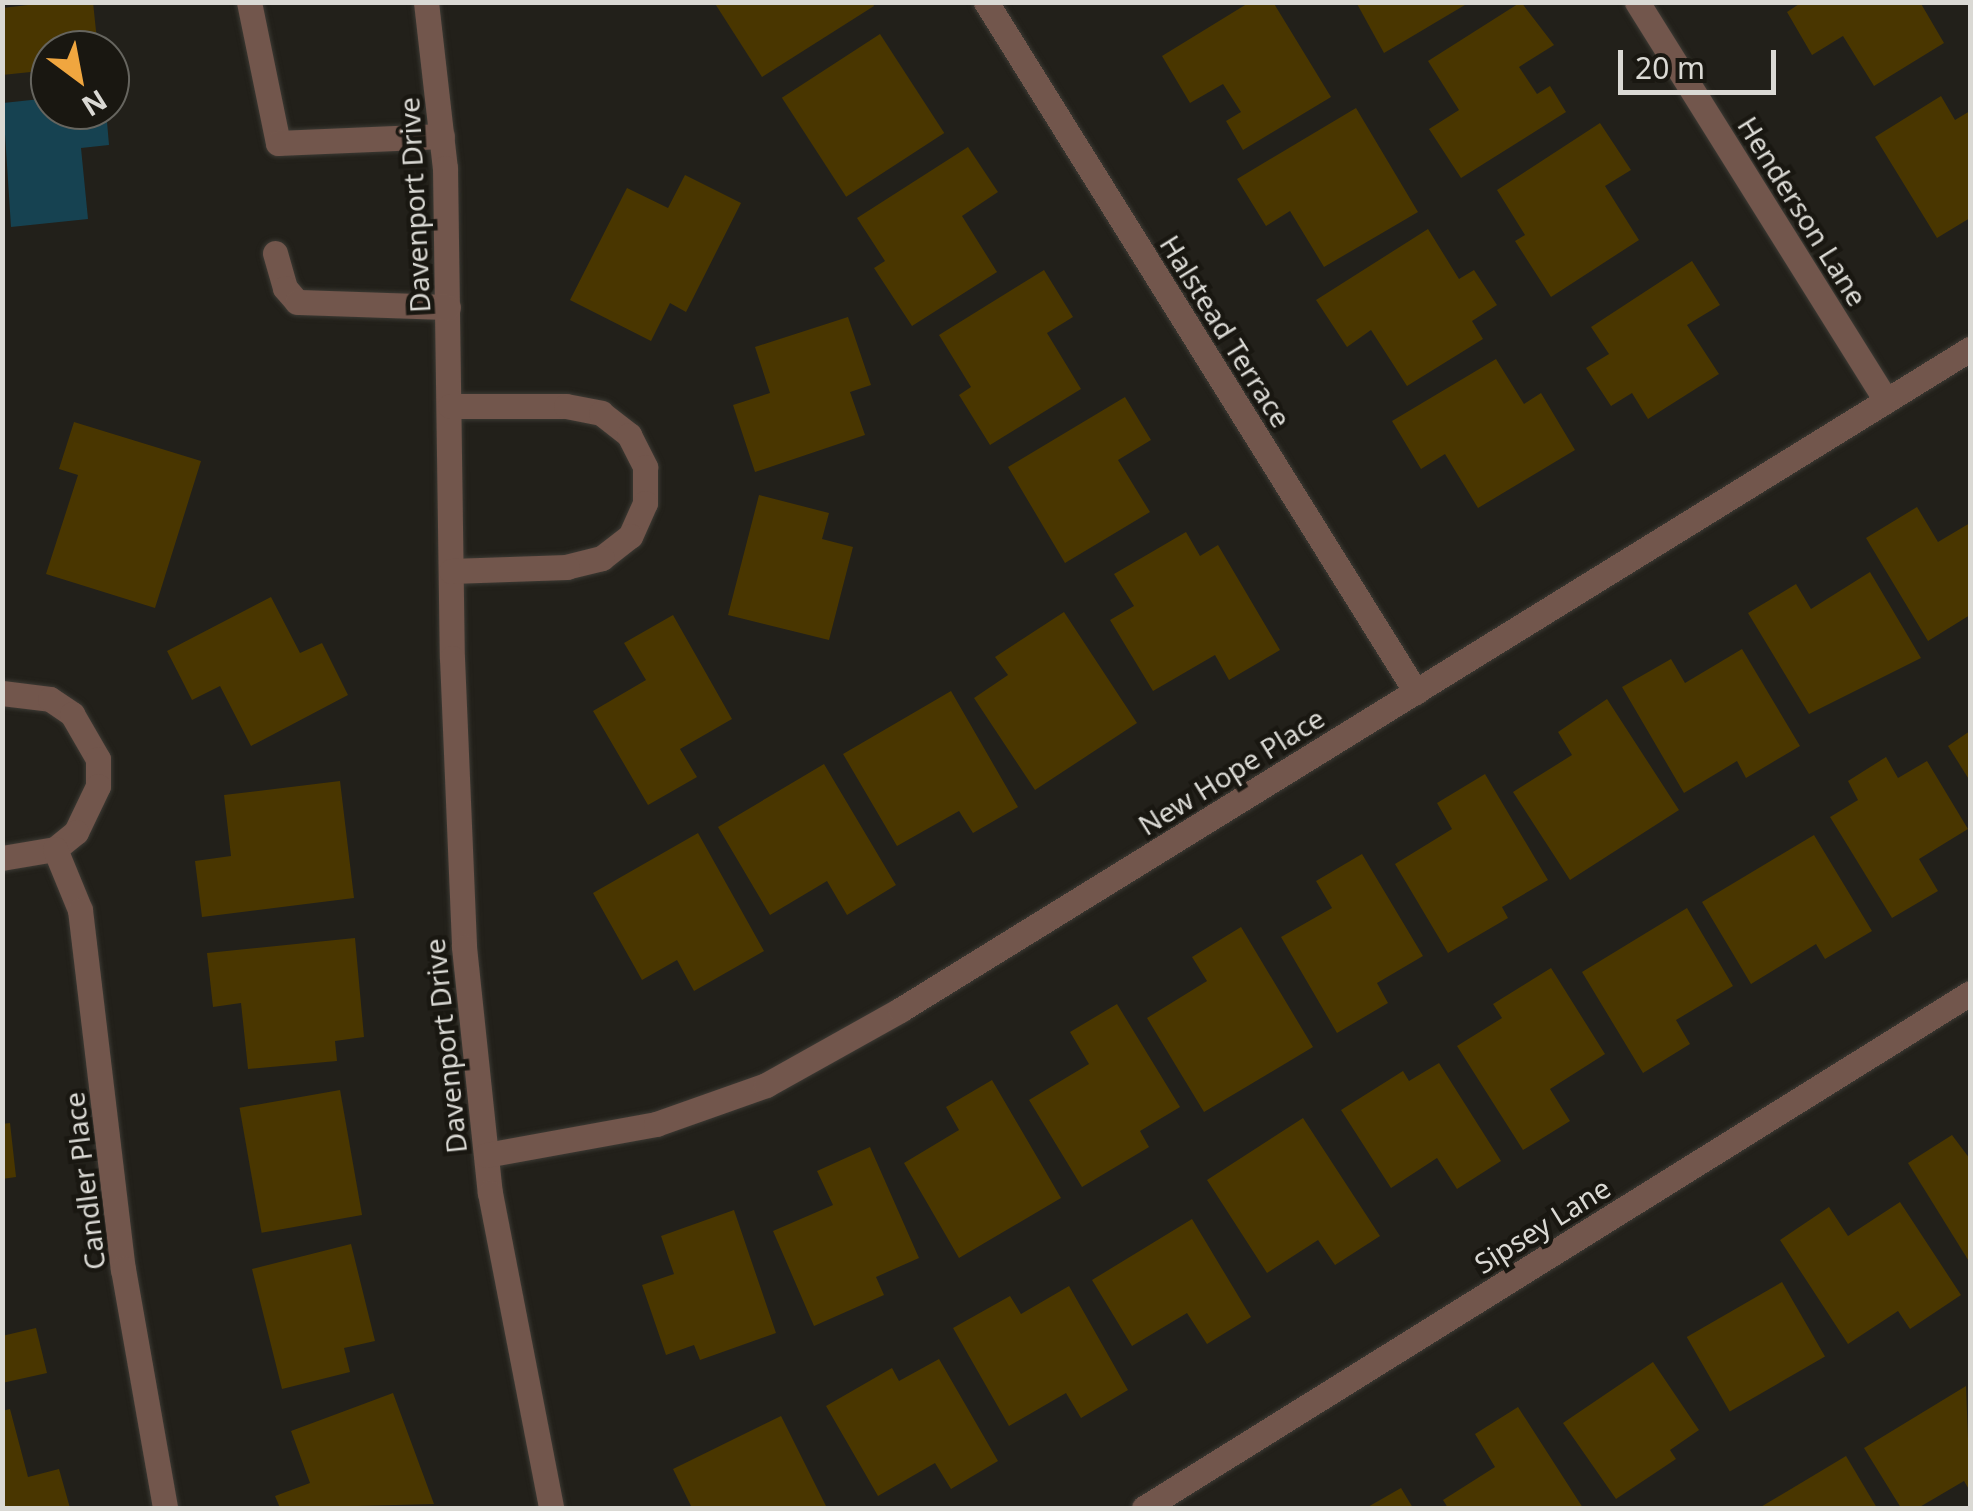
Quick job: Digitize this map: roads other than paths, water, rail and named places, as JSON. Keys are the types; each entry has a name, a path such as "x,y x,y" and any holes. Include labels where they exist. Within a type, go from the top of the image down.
{"street":[{"path":"249,2 278,143 442,136"},
{"name":"Davenport Drive","path":"426,2 442,136 464,947 486,1155 551,1508"},
{"name":"Halstead Terrace","path":"986,2 1416,692"},
{"name":"Henderson Lane","path":"1637,2 1886,401"},
{"path":"275,253 285,288 297,302 448,307"},
{"name":"New Hope Place","path":"486,1155 656,1124 766,1085 900,1010 1970,349"},
{"path":"450,406 566,406 601,413 629,435 646,467 646,503 630,536 602,558 567,567 451,571"},
{"path":"2,694 50,700 72,714 98,759 91,811 55,848 2,858"},
{"name":"Candler Place","path":"55,848 80,910 123,1269 165,1508"},
{"name":"Sipsey Lane","path":"1144,1508 1970,993"}],"water":[{"path":"30,100 30,130 108,130 109,145 81,148 88,219 11,227 3,103"}]}
